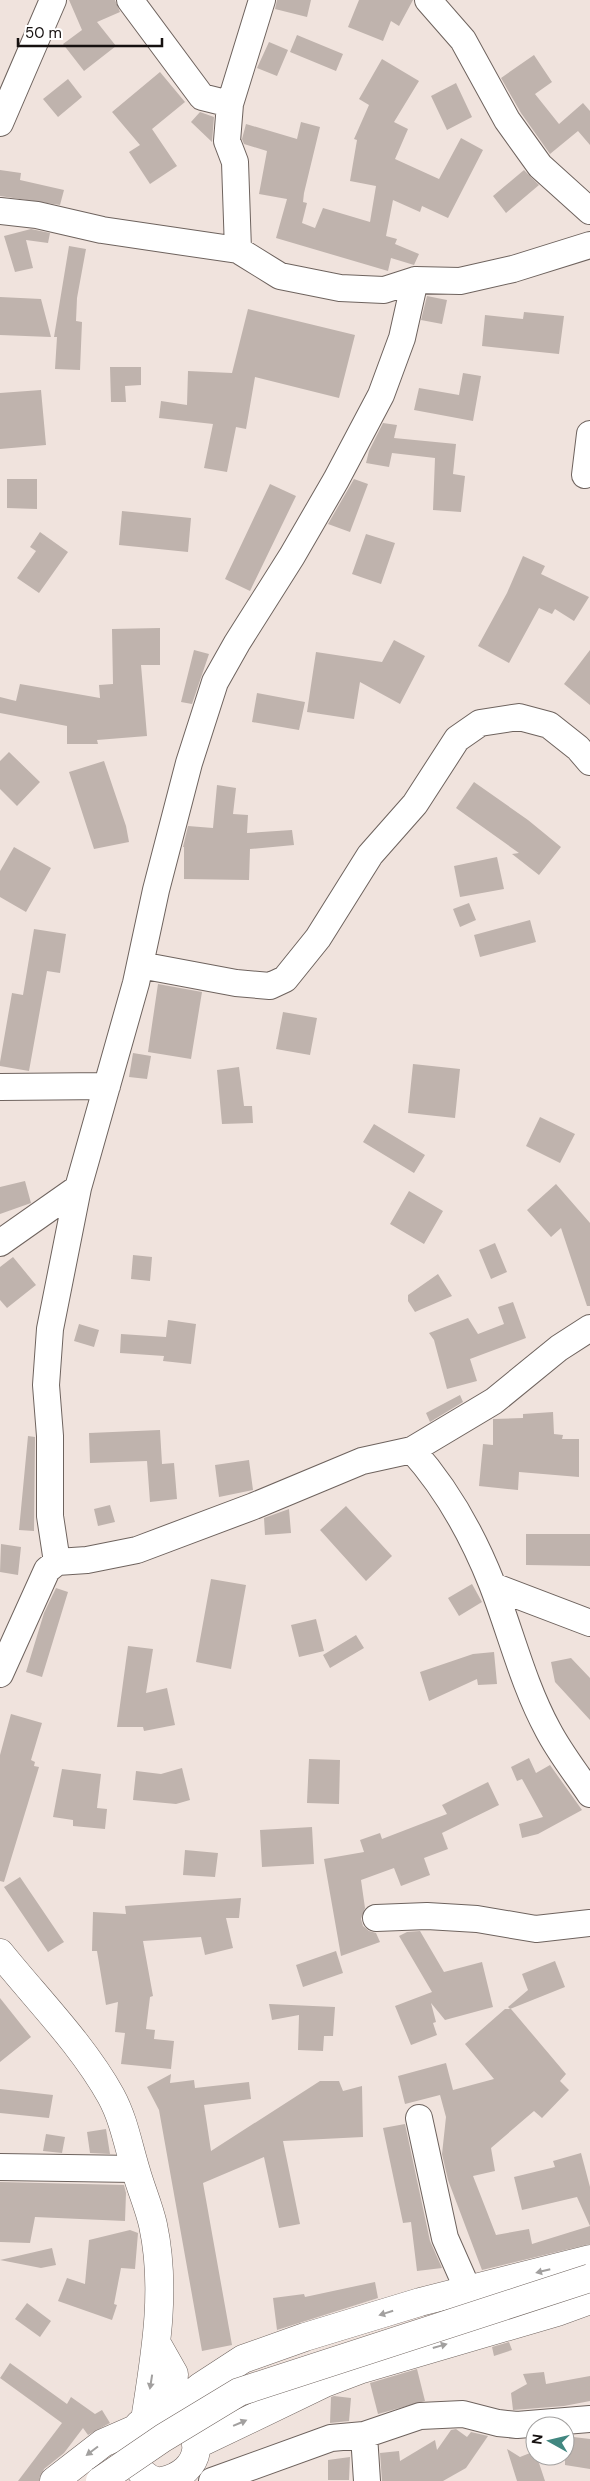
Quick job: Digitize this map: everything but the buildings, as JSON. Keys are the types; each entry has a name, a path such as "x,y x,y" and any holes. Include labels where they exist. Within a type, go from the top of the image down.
{"main road":[{"path":"0,1953 87,2059 112,2096 128,2135 135,2169 153,2225 160,2296 157,2344 140,2425 131,2442 133,2459 141,2473 152,2481 178,2476 186,2471 196,2450 325,2383 362,2369 557,2312 589,2298"},
{"path":"174,2374 243,2360 306,2337 420,2302 590,2259"},
{"path":"100,2481 163,2438 239,2392 589,2298"},
{"path":"157,2344 174,2374 171,2411"},
{"path":"54,2481 103,2443 171,2411 200,2387 243,2360"},
{"path":"171,2411 190,2427 196,2450 190,2481"}],"street":[{"path":"0,123 53,0"},
{"path":"130,0 202,97 230,104"},
{"path":"238,250 235,162 227,141 230,104 262,0"},
{"path":"428,0 463,40 507,120 540,166 590,211"},
{"path":"0,210 37,215 102,230 238,250 280,276 340,288 384,290 415,280 460,281 513,269 590,245"},
{"path":"58,1562 50,1516 50,1436 46,1386 50,1329 78,1188 140,965 156,890 189,763 215,682 336,480 381,395 402,338 415,280"},
{"path":"585,474 590,434"},
{"path":"140,965 236,983 270,986 285,979 318,938 370,855 415,804 457,740 480,722 519,717 549,725 578,748 590,762"},
{"path":"0,1087 107,1086"},
{"path":"0,1242 78,1188"},
{"path":"0,1674 42,1579 47,1570 58,1562 87,1560 137,1550 236,1513 362,1461 412,1450 494,1401 558,1348 590,1328"},
{"path":"412,1450 433,1474 479,1553 493,1586 505,1626 548,1731 590,1794"},
{"path":"493,1586 590,1623"},
{"path":"376,1918 428,1916 477,1919 536,1929 590,1923"},
{"path":"419,2118 445,2238 468,2290"},
{"path":"0,2167 135,2169"},
{"path":"212,2481 331,2438 364,2436 420,2416 463,2414 498,2423 517,2425 590,2419"},
{"path":"364,2436 367,2481"}]}
